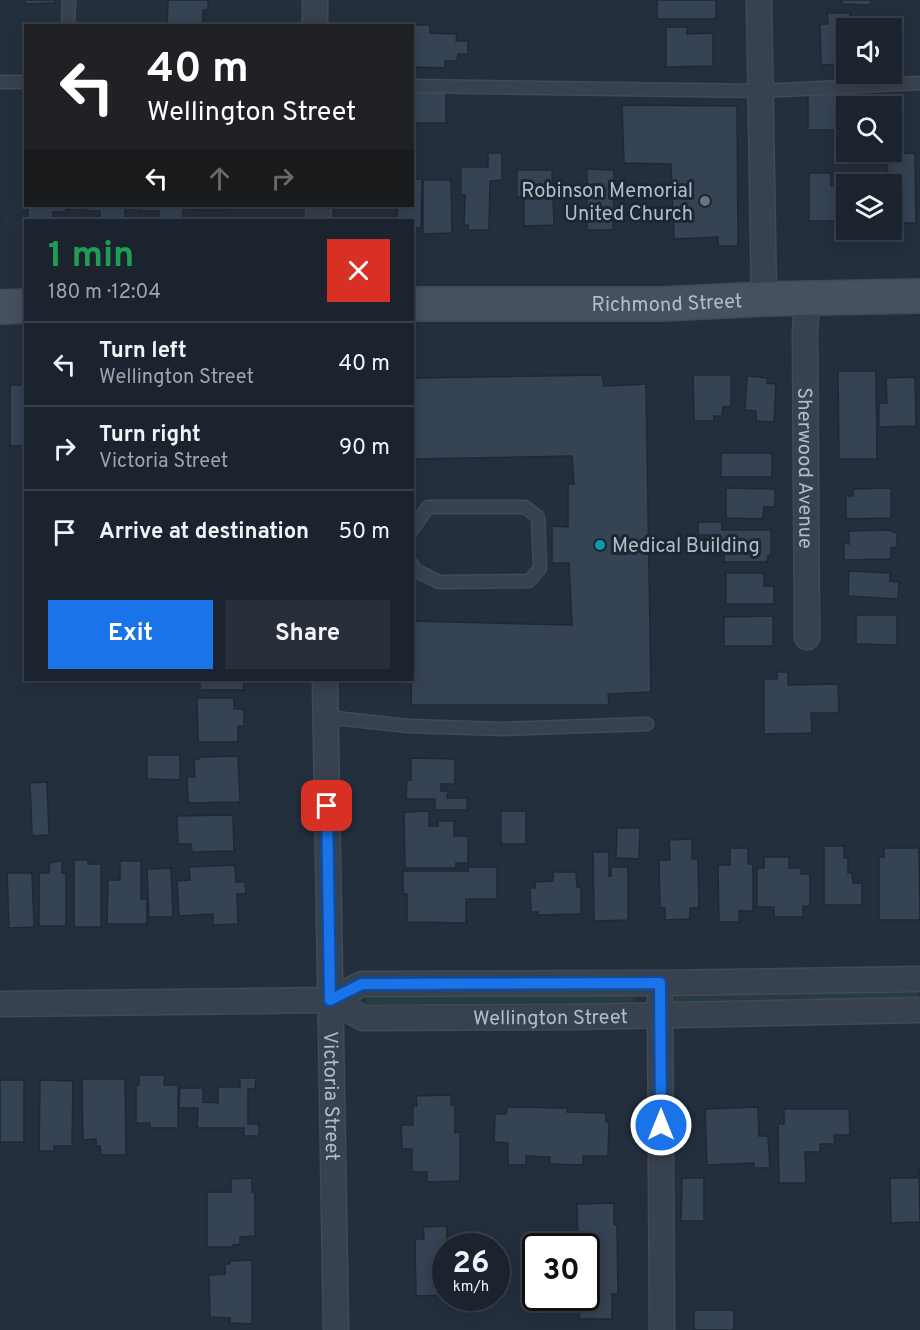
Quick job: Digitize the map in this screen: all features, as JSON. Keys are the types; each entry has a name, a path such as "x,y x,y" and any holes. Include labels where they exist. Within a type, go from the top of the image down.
{"main road":[{"name":"Richmond Street","path":"414,304 663,304 764,299 920,296"},
{"path":"0,307 24,306"}],"street":[{"path":"315,0 315,24"},
{"path":"759,0 764,299"},
{"name":"Sherwood Avenue","path":"807,298 805,332 807,637"},
{"name":"Victoria Street","path":"325,681 336,1330"},
{"name":"Wellington Street","path":"0,1004 330,1000 362,984 920,979"},
{"path":"660,983 662,1330"},
{"name":"Wellington Street","path":"330,1000 363,1018 661,1016 920,1010"}],"lane":[{"path":"68,24 69,0"},
{"path":"0,82 24,82"},
{"path":"414,86 760,91 920,83"},
{"path":"414,527 428,507 525,507 538,517 540,568 529,581 439,582 414,568"},
{"path":"326,717 408,726 503,729 647,724"}],"green space":[{"path":"915,990 920,996 917,1003 674,1009 674,994"},
{"path":"622,993 636,999 629,1006 370,1004 366,1003 365,996"}],"building":[{"path":"25,0 55,0 55,3 25,4"},
{"path":"168,0 208,0 208,10 203,10 203,24 167,24"},
{"path":"657,0 716,0 716,19 657,19"},
{"path":"842,0 871,0 870,5 842,4"},
{"path":"827,13 850,13 850,18 836,18 836,64 821,65 820,24 828,24"},
{"path":"414,25 430,25 430,33 457,34 456,41 468,41 468,54 458,54 457,61 445,61 445,68 414,67"},
{"path":"666,27 687,27 687,34 713,33 713,66 666,67"},
{"path":"808,89 842,90 842,96 836,96 836,130 808,130"},
{"path":"446,90 446,123 414,123 414,91"},
{"name":"Robinson Memorial United Church","path":"622,105 737,106 738,246 718,246 718,237 674,239 671,164 624,163"},
{"path":"488,153 502,153 502,180 490,181 489,230 468,230 468,225 464,225 465,195 461,195 461,167 488,167"},
{"path":"902,153 915,153 916,223 902,223 902,174 888,174 887,162 902,162"},
{"path":"587,169 614,170 613,230 587,230"},
{"path":"517,170 552,170 554,225 524,226 524,197 517,197"},
{"path":"0,173 2,173 2,220 0,220"},
{"path":"809,173 831,173 831,186 836,186 836,221 809,221"},
{"path":"414,179 422,179 421,228 414,228 414,219 397,219 397,207 414,207"},
{"path":"423,180 451,180 452,233 423,234"},
{"path":"28,207 71,207 71,209 66,209 66,212 53,212 53,219 28,219"},
{"path":"87,207 125,207 125,219 100,219 100,211 87,211"},
{"path":"141,207 183,207 183,219 159,219 159,211 141,211"},
{"path":"194,207 228,207 228,210 194,210"},
{"path":"838,371 876,371 877,459 839,459"},
{"name":"Medical Building","path":"602,375 604,386 646,384 651,692 608,694 609,705 411,705 411,681 414,681 414,621 572,625 569,563 552,563 552,526 568,527 568,484 574,484 572,456 414,459 414,378"},
{"path":"693,375 731,375 731,407 723,407 722,416 714,416 714,421 694,421"},
{"path":"747,376 768,378 767,383 776,384 774,422 756,421 756,411 745,410"},
{"path":"915,377 916,426 879,427 879,403 887,403 886,378"},
{"path":"10,385 24,385 24,446 10,446"},
{"path":"721,453 772,453 772,477 721,477"},
{"path":"726,488 775,489 775,507 764,507 763,519 726,518"},
{"path":"891,488 891,518 846,519 846,496 853,496 853,489"},
{"path":"698,522 722,522 722,530 771,530 771,555 768,556 767,562 724,562 724,555 715,555 716,537 721,537 720,535 698,535"},
{"path":"888,530 897,533 897,547 891,548 891,559 844,560 844,543 849,544 849,531"},
{"path":"849,571 890,573 890,581 899,582 898,599 848,596"},
{"path":"726,573 764,573 764,586 774,586 774,604 726,604"},
{"path":"856,615 897,615 897,645 856,644"},
{"path":"773,616 773,646 724,646 724,617"},
{"path":"777,672 788,672 788,685 838,684 839,713 811,713 812,733 764,734 764,679 777,679"},
{"path":"200,681 244,681 244,690 200,690"},
{"path":"197,698 234,698 234,709 244,709 244,726 238,726 238,742 198,742"},
{"path":"147,755 180,755 180,780 147,779"},
{"path":"238,756 240,802 188,803 187,777 195,777 194,759"},
{"path":"411,758 455,759 455,784 441,784 441,791 448,791 447,798 467,798 467,810 435,810 435,799 406,799 407,780 411,780"},
{"path":"47,782 49,835 32,836 30,783"},
{"path":"429,811 429,826 438,826 438,821 454,821 454,836 468,836 468,863 456,863 456,868 405,868 404,812"},
{"path":"501,811 526,811 526,844 501,844"},
{"path":"233,815 234,851 192,852 191,844 178,844 177,816"},
{"path":"617,828 640,828 639,859 616,858"},
{"path":"692,839 692,859 698,859 699,908 690,908 690,919 665,920 665,908 660,908 659,860 670,860 669,840"},
{"path":"824,846 844,846 844,858 848,858 848,873 852,873 853,883 862,883 862,905 824,905"},
{"path":"730,848 748,848 748,864 753,864 753,911 739,911 739,922 719,922 718,865 730,865"},
{"path":"884,848 919,848 920,920 879,920 879,857 884,857"},
{"path":"593,852 609,852 609,876 611,876 611,867 628,867 628,920 594,921"},
{"path":"764,857 789,857 789,868 801,868 801,874 810,874 810,906 803,906 803,917 774,917 774,907 757,907 757,868 764,868"},
{"path":"74,860 88,860 88,864 101,864 101,927 74,927"},
{"path":"62,861 62,873 66,873 66,926 39,926 39,873 49,873 50,862"},
{"path":"120,861 141,861 141,899 147,899 147,924 107,924 108,880 120,880"},
{"path":"235,865 236,882 245,882 246,894 237,894 238,924 213,925 213,914 179,916 177,881 190,880 189,867"},
{"path":"468,867 497,867 497,899 466,899 466,923 407,922 407,894 403,894 403,871 468,871"},
{"path":"171,868 173,917 149,917 147,869"},
{"path":"553,872 576,872 577,887 581,887 581,914 538,915 538,912 531,912 530,888 535,888 535,882 553,881"},
{"path":"7,873 32,873 34,927 9,928"},
{"path":"139,1075 165,1075 164,1085 178,1085 178,1128 150,1128 150,1123 136,1123 136,1085 139,1085"},
{"path":"240,1078 256,1078 255,1089 248,1089 248,1124 259,1124 259,1136 244,1136 244,1128 197,1128 198,1108 179,1108 180,1088 203,1088 203,1102 218,1103 218,1087 240,1087"},
{"path":"82,1079 125,1079 126,1155 101,1155 100,1146 96,1146 96,1139 83,1140"},
{"path":"0,1080 24,1080 24,1142 0,1142"},
{"path":"40,1080 73,1081 72,1146 54,1146 54,1151 39,1151"},
{"path":"451,1095 451,1105 455,1105 455,1133 460,1132 460,1181 427,1182 427,1172 412,1172 412,1149 402,1149 401,1125 413,1125 413,1106 417,1106 416,1096"},
{"path":"507,1107 567,1108 567,1112 606,1113 606,1122 609,1123 608,1156 583,1156 583,1165 550,1164 550,1157 526,1156 526,1165 508,1165 508,1143 494,1142 495,1114 506,1114"},
{"path":"758,1107 759,1136 768,1136 770,1168 754,1168 754,1163 707,1165 705,1109"},
{"path":"784,1109 849,1109 850,1135 834,1135 835,1144 820,1144 820,1152 805,1152 806,1183 779,1183 778,1124 784,1124"},
{"path":"919,1169 920,1222 891,1223 890,1178 917,1178"},
{"path":"252,1178 252,1192 255,1192 255,1236 240,1237 240,1244 233,1245 233,1247 207,1247 207,1192 231,1192 231,1179"},
{"path":"682,1178 704,1178 704,1221 681,1221"},
{"path":"614,1203 614,1224 617,1226 618,1294 612,1294 612,1319 579,1319 579,1311 600,1311 600,1233 578,1233 577,1204"},
{"path":"447,1226 447,1233 432,1233 432,1295 416,1296 415,1239 424,1239 423,1227"},
{"path":"252,1260 252,1324 230,1323 230,1318 210,1317 209,1275 225,1274 225,1264 230,1264 230,1261"},
{"path":"694,1310 734,1310 734,1330 694,1330"}],"place":[{"name":"Robinson Memorial United Church","path":"705,201"},
{"name":"Medical Building","path":"600,545"}],"route":[{"path":"327,806 330,1000 362,984 660,983 661,1125"}]}
